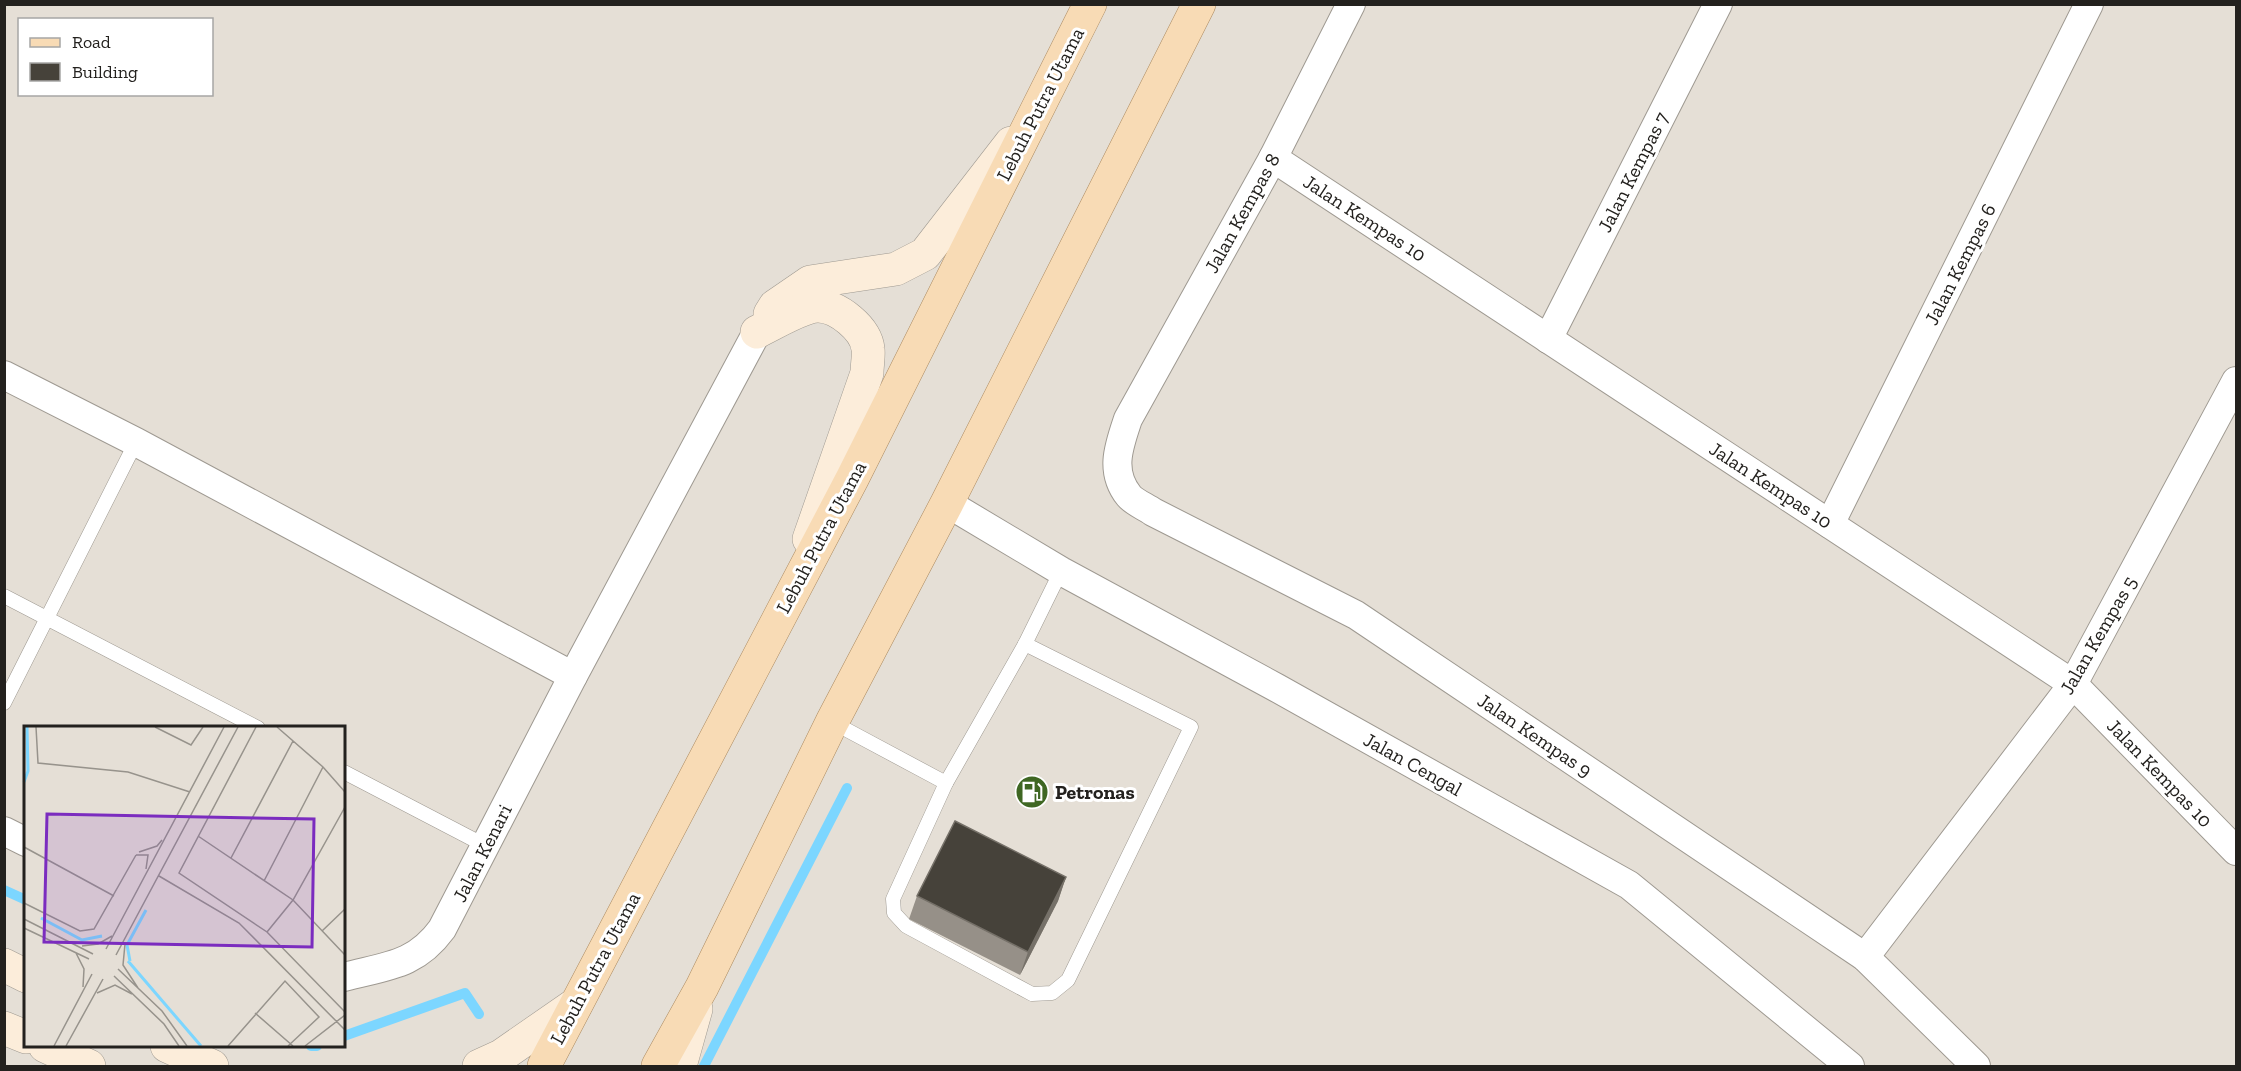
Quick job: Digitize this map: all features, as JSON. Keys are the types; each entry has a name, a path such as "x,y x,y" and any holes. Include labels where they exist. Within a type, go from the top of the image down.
{"main road":[{"name":"Lebuh Putra Utama","path":"543,1066 852,479 1090,4"},
{"path":"658,1066 702,987 832,722 947,502 1199,4"},
{"path":"757,332 775,306 810,282 896,269 925,254 954,219 1041,102"},
{"path":"757,332 794,313 818,306 844,314 858,327 868,347 867,373 782,611"},
{"path":"4,965 24,975"},
{"path":"680,1066 702,987"},
{"path":"479,1066 501,1056 576,1004"},
{"path":"4,1028 24,1036"},
{"path":"47,1047 89,1066"},
{"path":"169,1047 212,1066"}],"street":[{"name":"Jalan Kempas 8","path":"1128,419 1273,158 1351,4"},
{"name":"Jalan Kempas 7","path":"1548,339 1718,4"},
{"name":"Jalan Kempas 6","path":"1830,524 2089,4"},
{"name":"Jalan Kempas 10","path":"1273,158 2073,684 2236,851"},
{"name":"Jalan Kenari","path":"345,977 415,957 430,945 442,929 573,676 757,332"},
{"path":"4,375 136,442 573,676"},
{"name":"Jalan Kempas 5","path":"1864,957 2073,684 2236,381"},
{"name":"Jalan Kempas 9","path":"1128,419 1117,452 1119,476 1130,497 1153,512 1356,615 1864,957 1976,1066"},
{"name":"Jalan Cengal","path":"947,502 1061,571 1277,688 1629,885 1850,1066"},
{"path":"4,831 24,841"}],"lane":[{"path":"4,703 136,442"},
{"path":"1025,644 1191,727 1068,980 1052,993 1032,994 906,927 894,913 893,899 946,783 1025,644 1061,571"},
{"path":"4,596 254,726"},
{"path":"832,722 946,783"},
{"path":"345,773 486,846"}],"building":[{"path":"955,821 1066,877 1028,952 917,896"}],"waterway":[{"path":"704,1066 847,788"},
{"path":"4,890 24,899"},
{"path":"345,1036 465,993 479,1014"}],"place":[{"name":"Petronas","path":"1032,792"}]}
